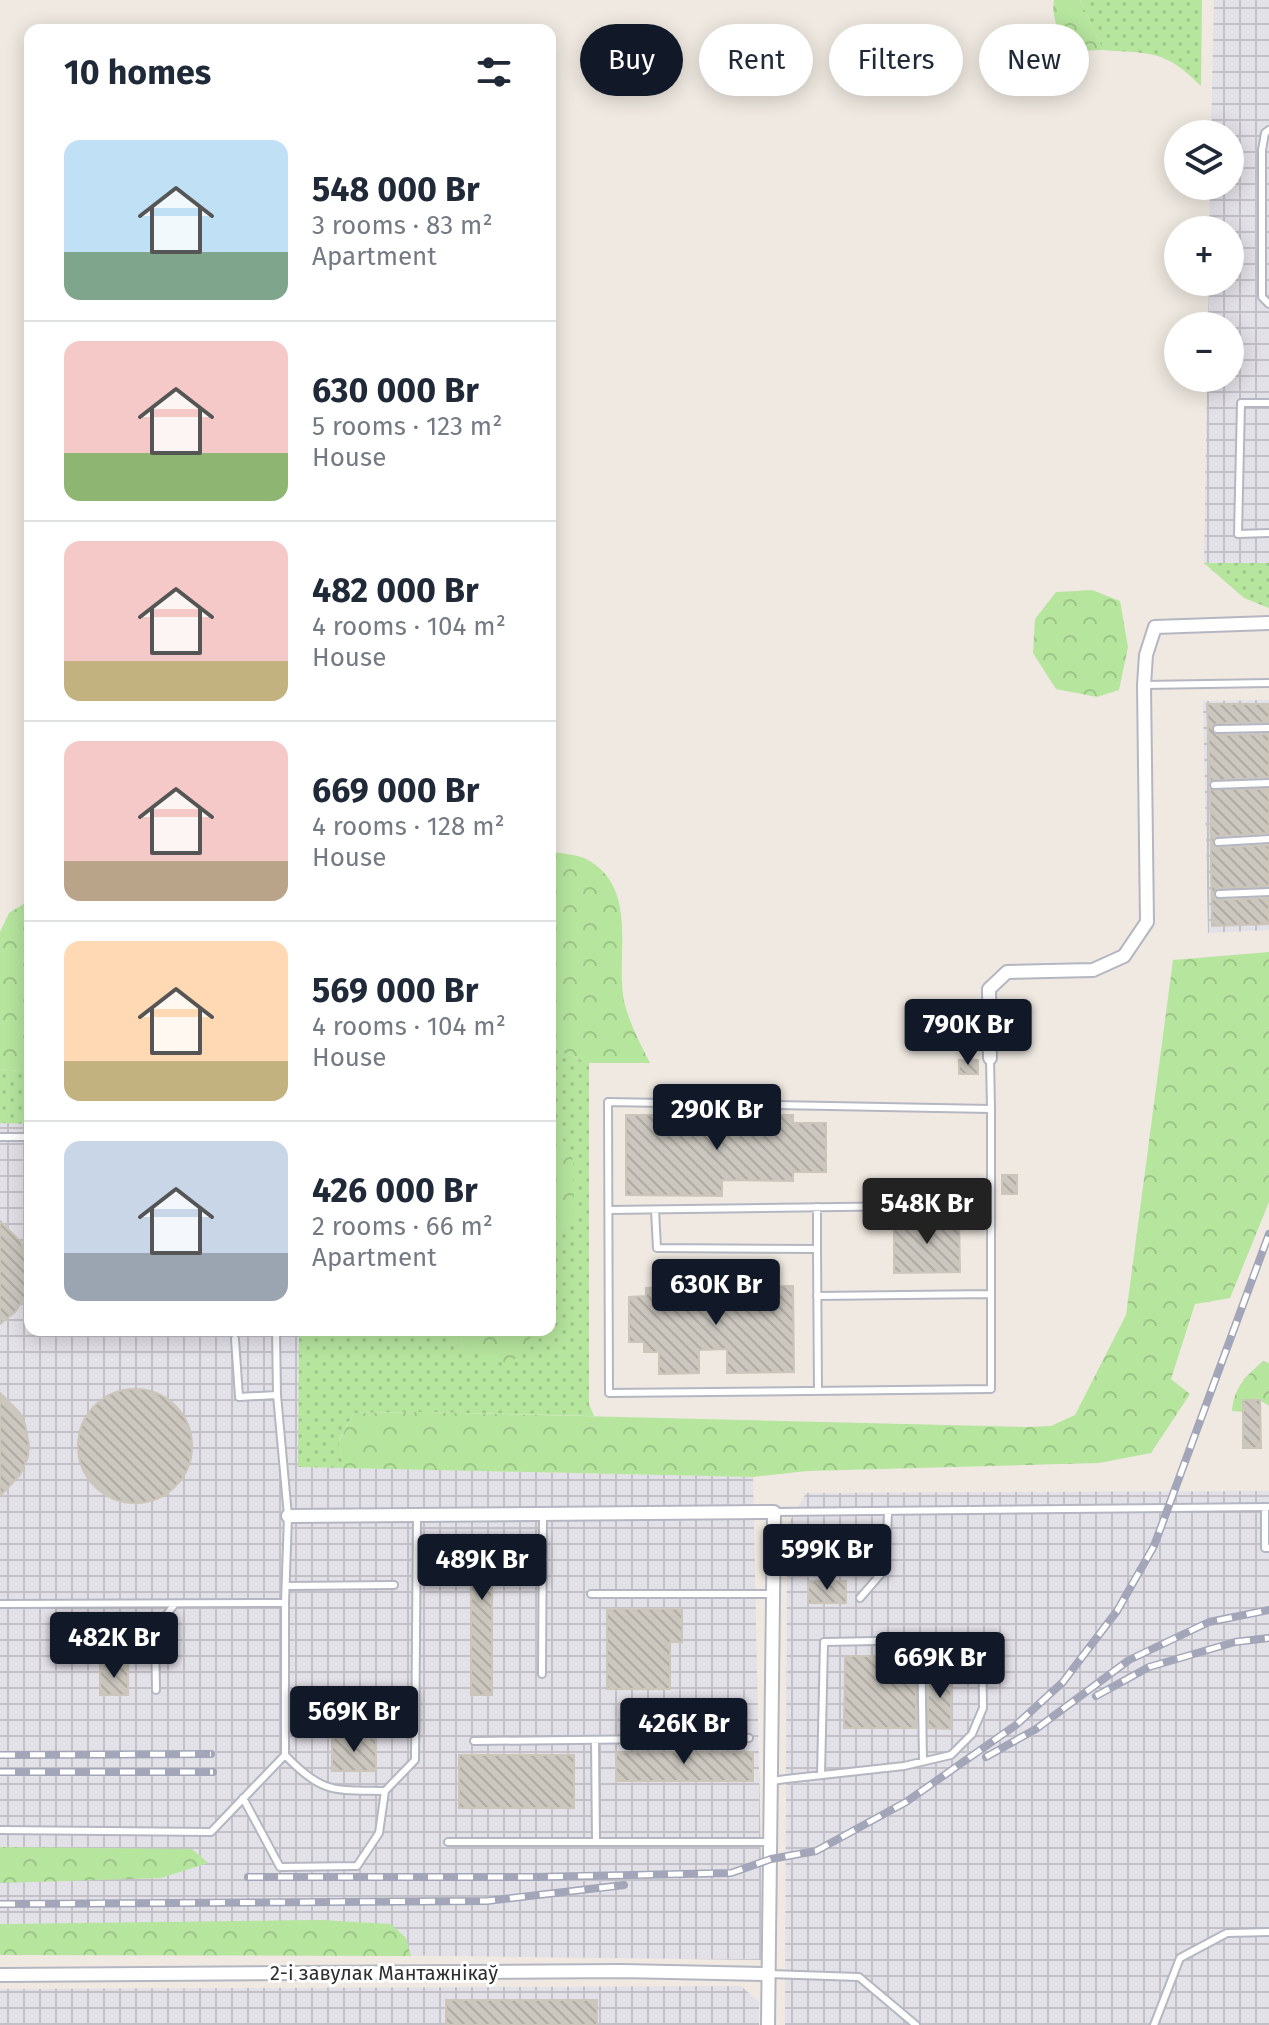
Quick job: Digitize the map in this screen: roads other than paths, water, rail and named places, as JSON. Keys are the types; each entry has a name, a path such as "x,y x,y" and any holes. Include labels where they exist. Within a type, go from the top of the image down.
{"street":[{"path":"990,1058 989,989 1007,972 1093,970 1124,956 1147,922 1144,685 1146,655 1155,627 1269,623"},
{"path":"288,1516 774,1512 768,2025"},
{"name":"2-і завулак Мантажнікаў","path":"0,1975 622,1971 768,1974"}],"lane":[{"path":"1269,130 1265,133 1262,150 1262,297 1269,304"},
{"path":"1269,403 1241,403 1238,534 1269,533"},
{"path":"1144,685 1269,683"},
{"path":"1217,729 1269,728"},
{"path":"1214,785 1269,783"},
{"path":"1218,842 1269,839"},
{"path":"1219,894 1269,892"},
{"path":"990,1058 991,1109 991,1389 609,1393 608,1102 991,1109"},
{"path":"0,1137 24,1137"},
{"path":"609,1210 991,1205"},
{"path":"817,1207 818,1391"},
{"path":"655,1210 657,1248 817,1249"},
{"path":"817,1296 991,1294"},
{"path":"276,1336 277,1395 288,1516 285,1755 307,1778 336,1790 385,1791"},
{"path":"235,1339 239,1397 277,1395"},
{"path":"774,1512 1267,1507 1265,1548 1269,1548"},
{"path":"860,1598 886,1568 888,1511"},
{"path":"542,1674 543,1514"},
{"path":"243,1798 280,1867 357,1866 379,1833 385,1791 415,1760 417,1515"},
{"path":"286,1586 394,1585"},
{"path":"591,1594 774,1594"},
{"path":"0,1604 285,1603"},
{"path":"156,1690 155,1629 175,1604"},
{"path":"772,1781 821,1775 923,1761 951,1755 972,1734 983,1708 982,1639 824,1642 821,1775"},
{"path":"921,1640 923,1761"},
{"path":"474,1741 749,1738"},
{"path":"595,1740 596,1842"},
{"path":"0,1830 211,1832 285,1755"},
{"path":"448,1842 771,1842"},
{"path":"1154,2025 1180,1958 1227,1933 1269,1932"},
{"path":"768,1974 859,1977 916,2025"}],"railway":[{"path":"248,1877 731,1873 771,1859 816,1851 906,1802 1016,1725 1063,1682 1117,1611 1154,1546 1269,1234"},
{"path":"986,1757 1036,1729 1129,1660 1209,1622 1269,1610"},
{"path":"1096,1696 1149,1667 1235,1642 1269,1638"},
{"path":"0,1755 211,1754"},
{"path":"0,1772 213,1772"},
{"path":"0,1904 487,1901 624,1885"}]}
